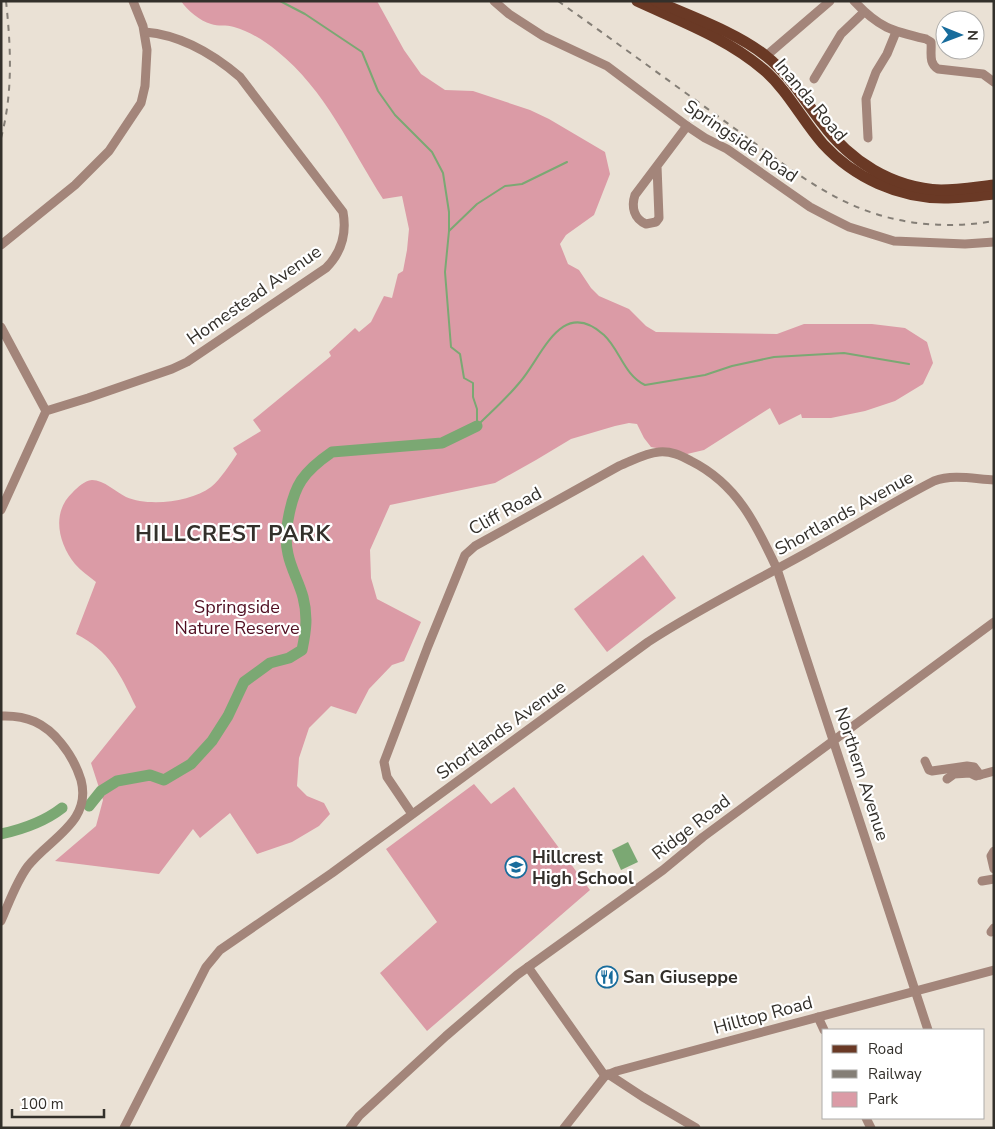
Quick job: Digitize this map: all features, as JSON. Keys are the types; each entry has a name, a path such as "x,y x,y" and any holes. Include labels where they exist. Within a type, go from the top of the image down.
{"main road":[{"name":"Inanda Road","path":"637,1 717,39 759,66 782,89 823,144 846,165 866,178 887,188 921,197 954,198 994,194"},
{"name":"Inanda Road","path":"656,1 738,39 766,56 795,86 837,142 870,168 899,182 931,189 956,190 994,185"}],"street":[{"path":"1,245 75,185 109,151 141,103 147,68 144,32 134,1"},
{"name":"Springside Road","path":"494,1 515,18 543,36 607,66 705,138 727,148 810,207 849,226 894,241 965,244 994,242"},
{"path":"766,56 830,1"},
{"path":"854,1 864,12 883,27 931,42 931,63 938,69 983,74 994,82"},
{"path":"814,79 841,34 864,12"},
{"name":"Homestead Avenue","path":"46,410 88,398 187,362 326,268 335,260 344,236 345,221 343,212 240,77 226,65 199,48 168,36 144,32"},
{"path":"868,138 866,100 876,72 887,54 896,32"},
{"path":"657,166 659,218 656,222 646,224 636,216 633,208 633,199 635,195 687,126"},
{"path":"1,327 46,410 1,510"},
{"name":"Cliff Road","path":"412,814 389,780 385,772 384,762 460,563 468,551 600,476 641,456 660,452 680,454 711,472 723,483 754,521 777,569"},
{"name":"Shortlands Avenue","path":"124,1128 202,974 215,955 332,873 648,642 694,613 939,480 959,477 994,480"},
{"name":"Northern Avenue","path":"777,569 928,1029"},
{"name":"Ridge Road","path":"350,1128 360,1116 446,1036 528,967 549,954 663,870 703,837 994,622"},
{"path":"1,716 24,717 41,724 54,734 75,764 83,792 83,803 76,817 27,867 1,921"},
{"path":"925,760 929,770 932,771 967,766 974,767 980,775"},
{"path":"947,779 954,774 962,773 976,776 994,770"},
{"path":"994,851 991,856 994,869"},
{"path":"982,881 994,879"},
{"path":"528,967 607,1075 696,1128"},
{"name":"Hilltop Road","path":"607,1075 994,970"},
{"path":"818,1017 824,1029"},
{"path":"564,1128 607,1075"}],"green space":[{"name":"Springside Nature Reserve","path":"181,1 377,1 404,50 421,74 445,90 473,91 530,110 605,152 610,174 594,215 566,235 560,244 568,264 579,270 599,296 629,309 646,326 656,332 777,334 804,324 872,324 905,328 927,342 933,363 923,384 895,401 865,411 831,418 802,418 801,414 779,425 770,408 704,450 687,454 651,447 637,424 629,423 571,439 495,483 390,505 370,550 371,578 377,599 421,622 404,661 392,665 369,689 356,714 331,706 309,728 299,758 297,786 307,796 324,803 330,814 319,826 292,842 257,854 230,813 200,838 193,829 159,874 55,861 96,826 103,800 91,763 136,707 113,664 97,648 76,634 96,582 75,564 64,547 59,528 59,518 62,509 66,500 77,488 92,480 105,484 126,497 146,502 181,499 203,492 211,487 222,476 237,454 233,448 261,431 253,420 331,356 329,352 355,328 359,332 371,322 384,296 392,298 398,274 403,271 409,229 402,196 383,199 336,120 294,66 257,37 231,26 207,23 194,15"},
{"path":"643,555 676,598 607,652 574,609"},
{"path":"474,784 491,804 514,787 590,890 427,1031 380,973 437,922 386,849"}],"shaded area":[{"path":"628,842 638,862 621,870 612,850"}],"waterway":[{"path":"280,1 305,14 362,52 378,91 395,115 432,152 443,173 449,212 445,272 451,347 460,354 464,378 473,383 473,397 477,409 477,426"},
{"path":"449,231 477,204 505,186 522,184 567,162"},
{"path":"477,426 520,382 554,334 564,326 576,322 589,325 604,335 627,369 638,381 645,385 705,375 732,366 774,357 844,353 909,364"},
{"path":"89,806 101,791 117,781 150,775 164,780 191,764 212,741 228,716 244,682 270,663 289,658 302,650 306,611 301,591 289,560 286,532 293,497 301,480 314,466 332,452 442,443 477,426"},
{"path":"1,834 33,824 62,808"}],"railway":[{"path":"1,138 8,104 10,70 6,1"},
{"path":"558,1 801,176 836,197 873,213 903,221 948,225 994,221"}],"place":[{"name":"Hillcrest High School","path":"516,867"},
{"name":"San Giuseppe","path":"607,977"}],"district":[{"name":"HILLCREST PARK","path":"233,534"}]}
